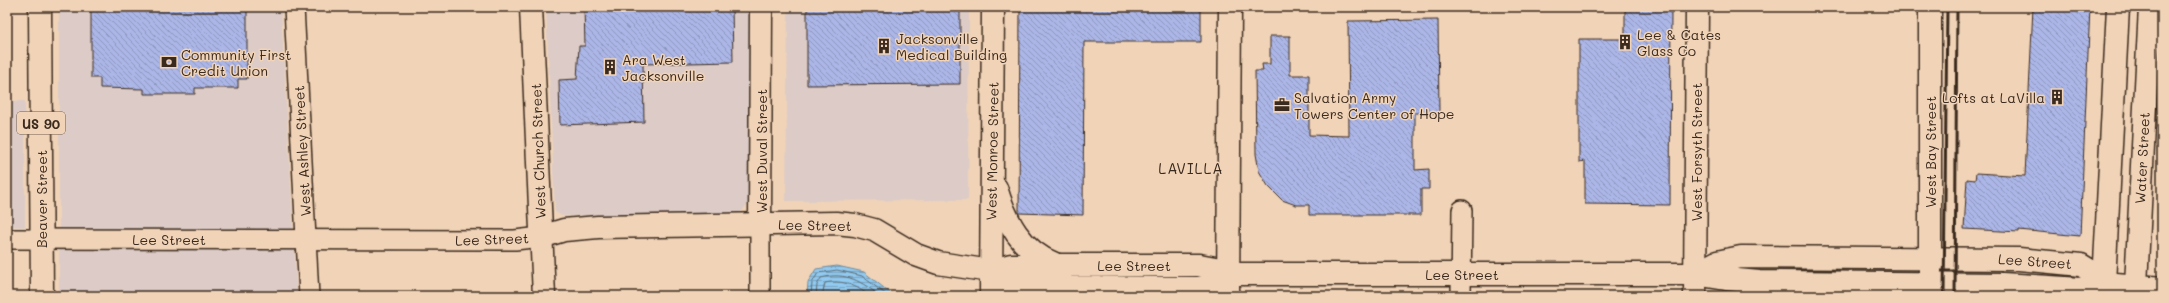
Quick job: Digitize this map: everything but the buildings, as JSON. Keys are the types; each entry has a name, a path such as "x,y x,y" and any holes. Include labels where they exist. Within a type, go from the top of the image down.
{"street":[{"name":"Beaver Street","path":"40,7 42,296"},
{"name":"West Ashley Street","path":"294,7 309,296"},
{"name":"West Church Street","path":"531,7 544,296"},
{"name":"West Duval Street","path":"760,296 762,7"},
{"name":"West Monroe Street","path":"991,296 993,7"},
{"path":"1228,296 1230,7"},
{"name":"West Forsyth Street","path":"1695,296 1697,7"},
{"name":"West Bay Street","path":"1930,7 1930,290"},
{"path":"2118,7 2104,283 2162,288"},
{"name":"Water Street","path":"2136,285 2150,7"},
{"path":"992,171 1003,207 1013,230 1031,251 1058,265"},
{"path":"1461,296 1462,210"},
{"name":"Lee Street","path":"7,239 515,240 541,236 564,230 598,227 836,223 855,225 874,230 927,260 991,271 1010,265 1198,265 1215,268 1228,274 1695,274 1759,282 1930,290 2008,284 2080,289 2104,283"},
{"name":"Lee Street","path":"1695,274 1717,262 1740,257 1983,258 2073,263 2088,269 2104,283"},
{"name":"Lee Street","path":"991,271 1000,281 1010,285 1071,287 1198,288 1213,285 1228,274"}],"shaded area":[{"path":"59,7 281,7 297,296 59,296"},
{"path":"546,7 752,7 750,197 748,204 742,211 737,213 562,216 555,212"},
{"path":"788,7 969,7 968,200 786,201"},
{"path":"7,101 25,101 25,227 7,226"}],"water":[{"path":"837,266 864,272 894,296 807,296 808,282 816,269"}],"railway":[{"path":"1944,296 1947,7"},
{"path":"1955,296 1957,7"}],"place":[{"name":"Lee & Cates Glass Co","path":"1625,42"},
{"name":"Jacksonville Medical Building","path":"884,46"},
{"name":"Community First Credit Union","path":"169,62"},
{"name":"Ara West Jacksonville","path":"610,67"},
{"name":"Lofts at LaVilla","path":"2057,97"},
{"name":"Salvation Army Towers Center of Hope","path":"1282,105"}],"district":[{"name":"LAVILLA","path":"1191,168"}]}
